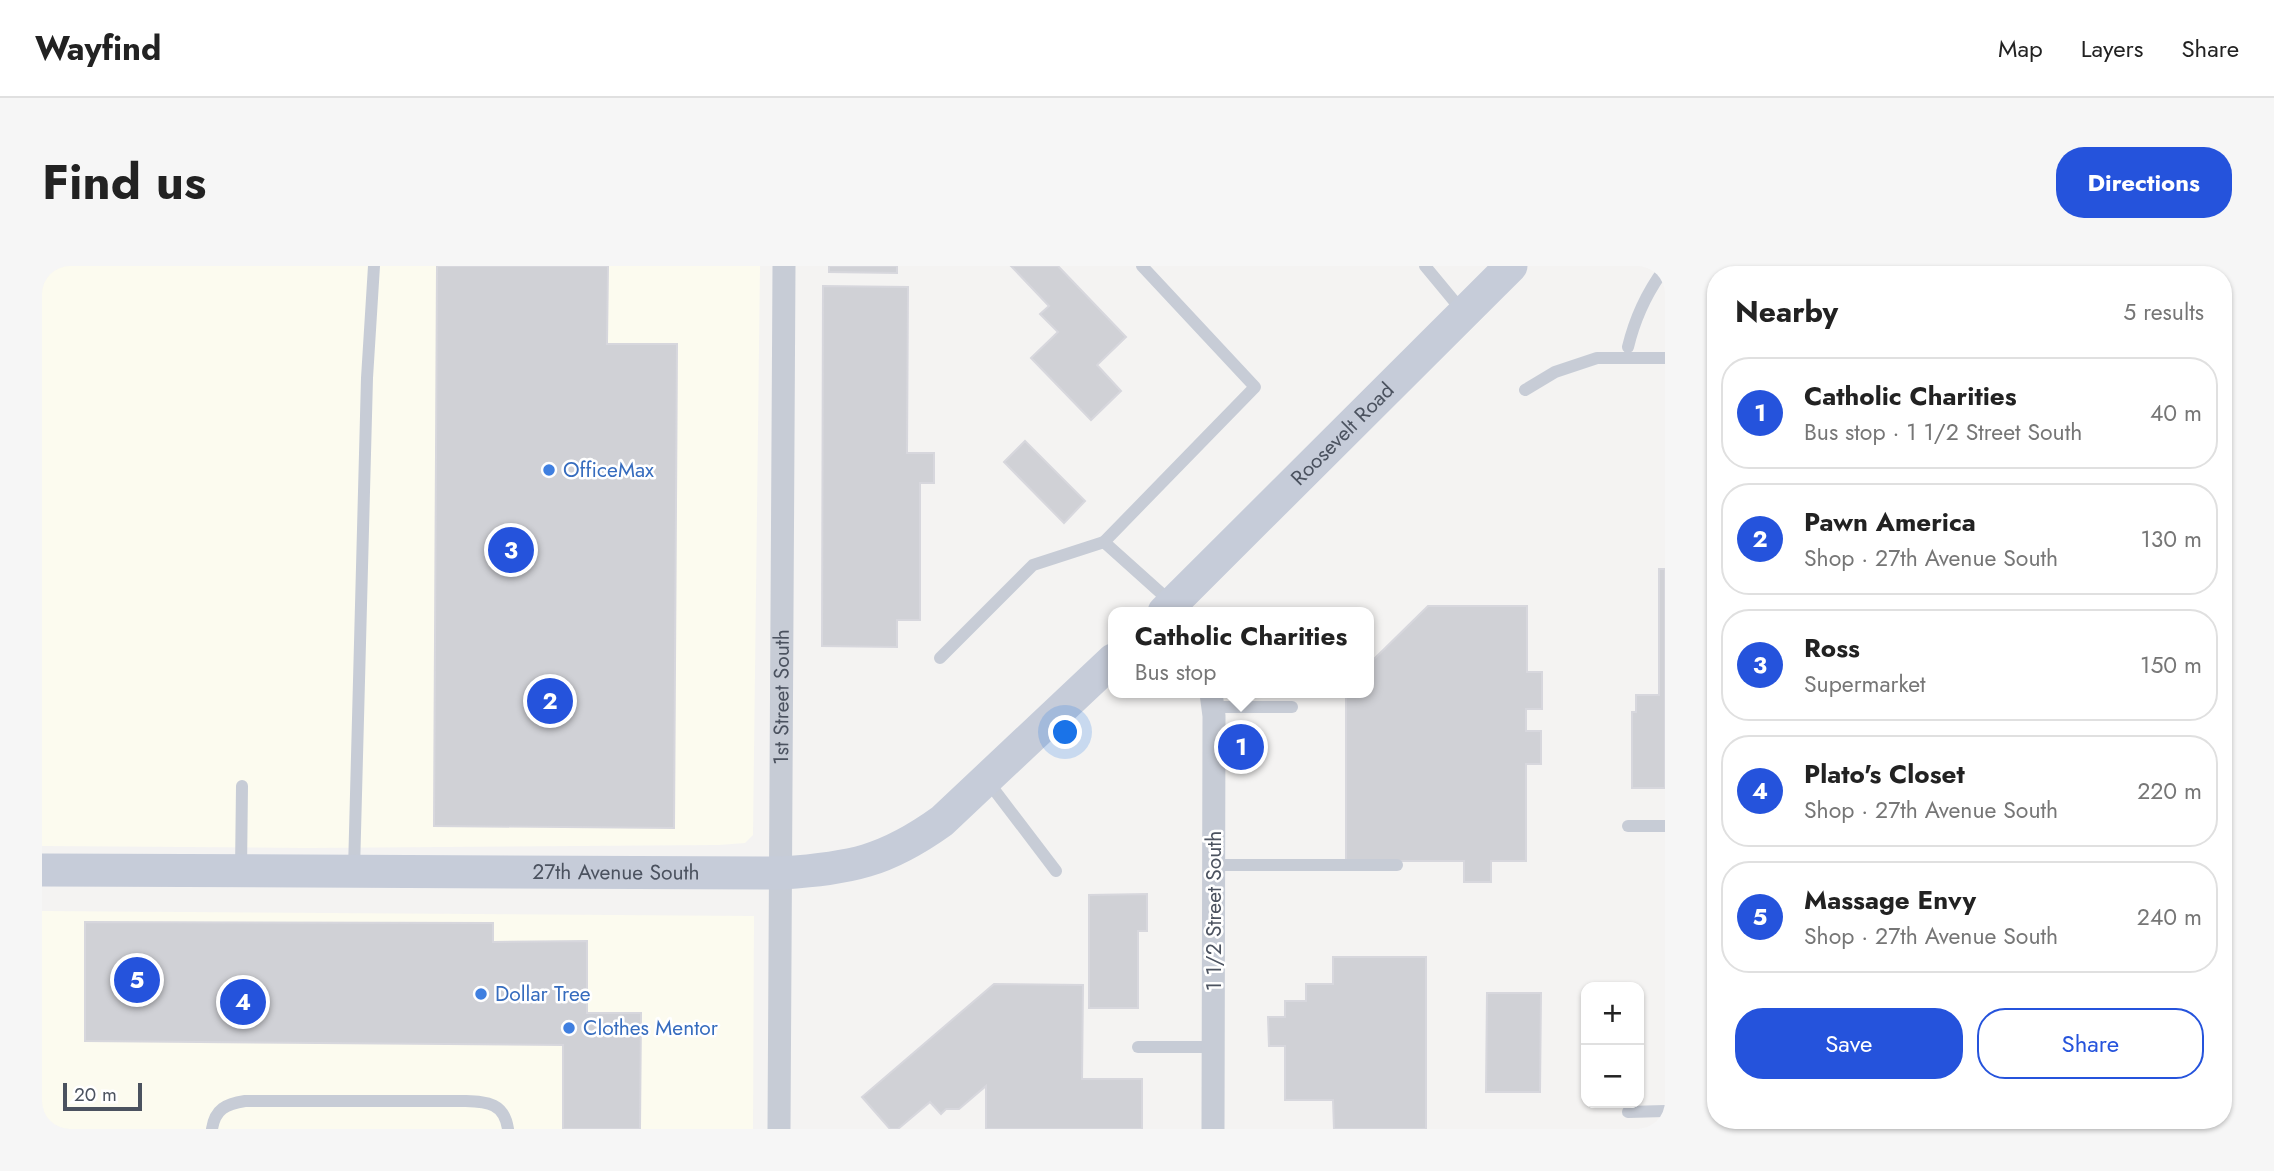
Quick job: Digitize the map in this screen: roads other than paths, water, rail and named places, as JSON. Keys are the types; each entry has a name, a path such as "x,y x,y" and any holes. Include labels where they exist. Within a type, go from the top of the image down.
{"street":[{"name":"1st Street South","path":"779,1129 784,266"},
{"name":"Roosevelt Road","path":"1174,607 1511,266"},
{"name":"27th Avenue South","path":"42,870 782,873 823,870 861,863 887,855 913,842 942,821 1108,665"},
{"name":"1 1/2 Street South","path":"1212,700 1213,1129"}],"lane":[{"path":"354,871 366,377 374,266"},
{"path":"940,658 1033,565 1104,542 1255,387 1142,266"},
{"path":"1425,266 1464,313"},
{"path":"1628,347 1633,325 1646,297 1665,268"},
{"path":"1525,390 1555,372 1597,358 1665,358"},
{"path":"1104,542 1170,607"},
{"path":"1212,700 1292,707"},
{"path":"986,779 1056,871"},
{"path":"241,870 242,786"},
{"path":"1628,826 1665,826"},
{"path":"1214,865 1397,865"},
{"path":"1138,1047 1213,1047"},
{"path":"212,1129 220,1109 228,1103 245,1101 464,1101 482,1102 498,1108 506,1116 508,1129"},
{"path":"1628,1112 1665,1111"}],"place":[{"name":"OfficeMax","path":"549,470"},
{"name":"Ross","path":"511,550"},
{"name":"Pawn America","path":"550,701"},
{"name":"Catholic Charities","path":"1241,747"},
{"name":"Massage Envy","path":"137,980"},
{"name":"Dollar Tree","path":"481,994"},
{"name":"Plato's Closet","path":"243,1002"},
{"name":"Clothes Mentor","path":"569,1028"}]}
